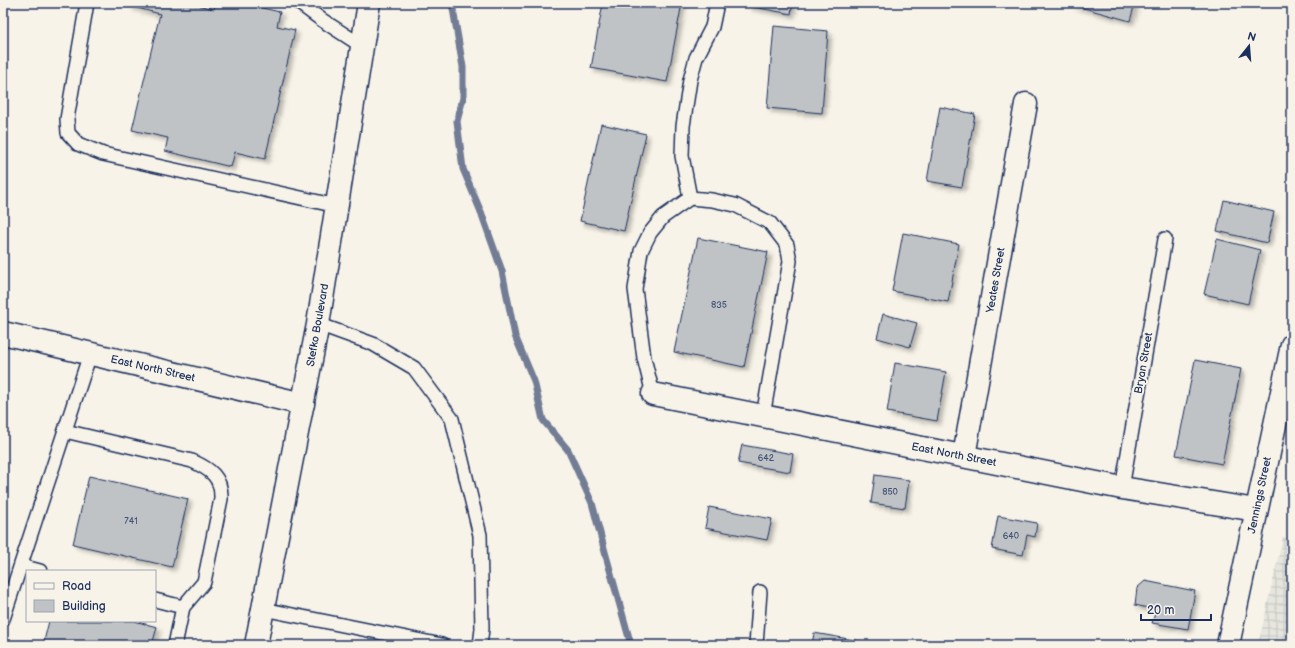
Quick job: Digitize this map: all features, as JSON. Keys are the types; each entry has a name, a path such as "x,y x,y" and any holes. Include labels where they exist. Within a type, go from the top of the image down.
{"street":[{"name":"Stefko Boulevard","path":"256,645 318,324 369,3"},
{"name":"Yeates Street","path":"964,456 1026,104"},
{"name":"East North Street","path":"3,333 303,404"},
{"name":"Jennings Street","path":"1228,645 1292,345"},
{"name":"East North Street","path":"653,394 1122,488 1256,510"}],"lane":[{"path":"87,3 67,119 68,133 78,144 103,154 337,206"},
{"path":"299,3 362,46"},
{"path":"690,198 682,156 683,126 690,80 696,58 712,27 717,3"},
{"path":"653,394 644,358 635,289 641,251 650,233 663,217 690,198 712,200 735,205 770,223 787,245 790,261 763,416"},
{"name":"Bryan Street","path":"1122,488 1165,239"},
{"path":"318,324 373,344 414,368 452,419 480,535 482,629 480,645"},
{"path":"3,619 90,354"},
{"path":"65,431 192,461 204,466 216,477 222,488 204,582 182,607 175,645"},
{"path":"20,566 36,570"},
{"path":"756,645 760,592"},
{"path":"156,600 182,607"},
{"path":"263,609 442,645"}],"shaded area":[{"path":"1283,537 1292,540 1292,645 1258,645"}],"building":[{"path":"131,3 188,3 214,9 216,3 240,3 280,12 277,26 295,30 265,159 235,152 231,167 165,151 168,138 132,130 160,14 130,6"},
{"path":"603,3 682,3 667,82 591,68"},
{"path":"749,3 793,3 791,14 748,6"},
{"path":"1073,3 1135,3 1130,21 1073,5"},
{"path":"774,26 828,31 822,113 767,108"},
{"path":"940,107 975,114 962,187 927,181"},
{"path":"601,124 646,134 624,231 580,221"},
{"path":"1224,200 1274,212 1267,243 1217,231"},
{"path":"903,233 959,244 948,302 892,291"},
{"path":"698,238 768,252 744,367 674,352"},
{"path":"1217,239 1260,250 1248,304 1204,294"},
{"path":"883,314 917,323 910,347 877,338"},
{"path":"1195,360 1241,369 1222,464 1176,455"},
{"path":"895,363 946,372 937,421 887,412"},
{"path":"742,445 793,454 790,472 738,463"},
{"path":"875,475 909,480 905,508 871,503"},
{"path":"89,476 188,499 172,567 73,544"},
{"path":"709,507 772,519 767,540 705,528"},
{"path":"998,516 1037,523 1035,537 1027,535 1023,555 992,549"},
{"path":"1145,581 1195,591 1188,629 1152,623 1156,610 1135,605 1137,588"},
{"path":"49,622 138,622 157,627 152,645 43,645"},
{"path":"814,633 883,645 812,645"}],"waterway":[{"path":"452,3 463,67 463,98 457,121 463,169 481,212 502,271 515,336 534,381 543,420 568,450 592,503 631,645"}]}
